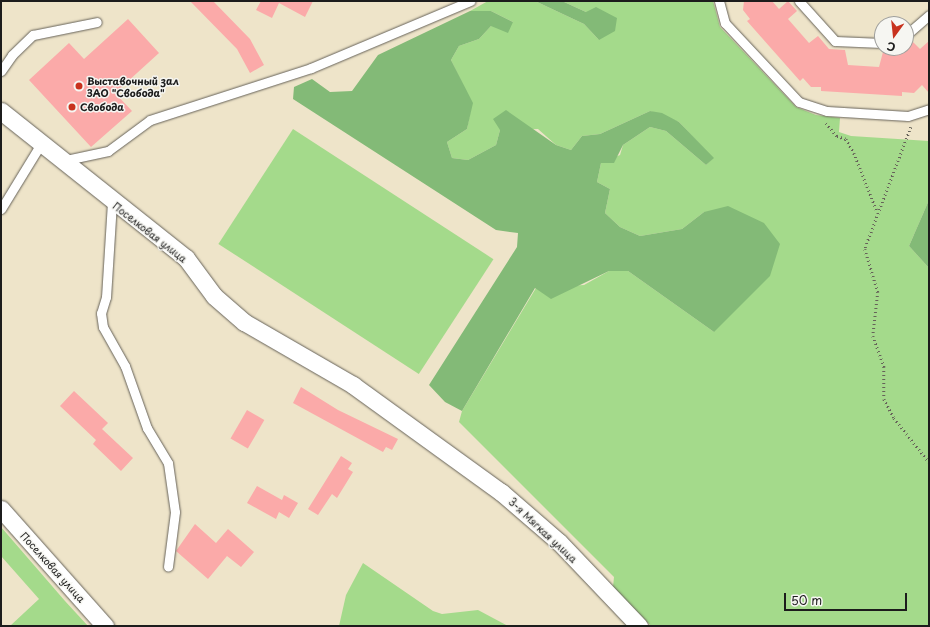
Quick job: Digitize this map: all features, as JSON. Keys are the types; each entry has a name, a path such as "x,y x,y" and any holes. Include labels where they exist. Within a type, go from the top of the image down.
{"street":[{"name":"Поселковая улица","path":"1,112 66,160 112,202 186,258 214,296 244,322 353,385 436,445"},
{"name":"3-я Мягкая улица","path":"436,445 501,492 559,542 639,626"},
{"name":"Поселковая улица","path":"1,509 105,626"}],"lane":[{"path":"66,160 108,151 150,120 311,68 470,1"},
{"path":"719,1 725,23 790,94 817,109 915,116 929,109"},
{"path":"799,1 835,41 874,43"},
{"path":"914,28 929,15"},
{"path":"1,71 12,55 33,35 97,22"},
{"path":"1,209 42,142"},
{"path":"112,202 106,297 101,313 103,327 125,366 146,428 168,462 175,512 168,566"}],"path":[{"path":"817,109 831,131 846,139 854,153 877,212"},
{"path":"915,116 877,212 865,249 878,292 873,336 884,367 884,399 894,418 929,462"}],"green space":[{"path":"488,1 535,1 584,24 599,40 586,12 562,1 713,1 720,27 796,107 816,115 840,118 839,132 851,136 929,141 929,200 909,246 929,268 929,626 651,626 613,587 614,577 459,422 462,411 536,288 584,285 609,271 628,271 714,332 704,212 682,229 640,236 620,227 605,213 610,189 597,182 601,163 620,155 623,145 650,127 666,131 706,165 713,158 679,122 650,111 600,134 582,136 571,150 556,145 538,129 500,130 496,145 468,160 452,158 447,142 467,129 472,103 451,60 459,46 479,39 491,26 513,22 491,11 470,11"},
{"path":"535,1 562,1 586,12 596,7 617,18 615,31 599,40 584,24"},
{"path":"470,11 491,11 513,22 508,33 491,26 479,39 459,46 451,60 473,103 467,129 447,142 452,158 468,160 496,145 500,130 493,119 506,110 556,145 571,150 582,136 600,134 650,111 662,113 679,122 714,158 706,165 666,131 650,127 623,145 614,163 601,163 597,182 610,189 605,213 620,227 640,236 682,229 704,212 728,206 764,223 780,244 770,276 714,332 628,271 609,271 551,299 535,288 462,411 445,402 429,385 517,247 518,233 496,230 293,99 294,87 312,79 330,92 352,91 378,55"},
{"path":"293,129 493,259 419,374 218,244"},
{"path":"929,200 929,268 909,246"},
{"path":"1,527 88,626 10,626 39,599 1,556"},
{"path":"363,563 433,611 442,614 478,610 508,626 339,626 346,595"}],"building":[{"path":"190,1 213,1 250,39 264,65 250,73 237,49"},
{"path":"261,1 313,1 305,17 279,3 272,18 256,10"},
{"path":"744,1 772,1 779,9 788,1 797,11 788,19 809,43 818,36 829,49 845,50 848,65 879,67 882,56 914,56 914,43 920,49 929,41 929,93 922,85 914,93 902,92 902,96 821,91 821,87 811,87 803,78 800,81 747,21 750,19 743,10"},
{"name":"Выставочный зал ЗАО \"Свобода\"","path":"128,19 159,53 115,93 132,111 91,147 29,80 69,43 84,59"},
{"path":"301,387 338,410 398,439 392,450 386,447 383,452 293,403"},
{"path":"74,391 108,423 102,429 133,458 121,471 93,444 96,440 60,406"},
{"path":"247,410 264,420 248,449 230,439"},
{"path":"341,456 352,463 348,469 353,472 337,498 332,494 318,515 308,509"},
{"path":"257,486 282,500 284,495 298,503 289,518 279,512 276,519 247,503"},
{"path":"195,524 216,543 228,529 254,552 241,567 227,556 208,579 176,551"}],"place":[{"name":"Выставочный зал ЗАО \"Свобода\"","path":"79,86"},
{"name":"Свобода","path":"72,107"}]}
